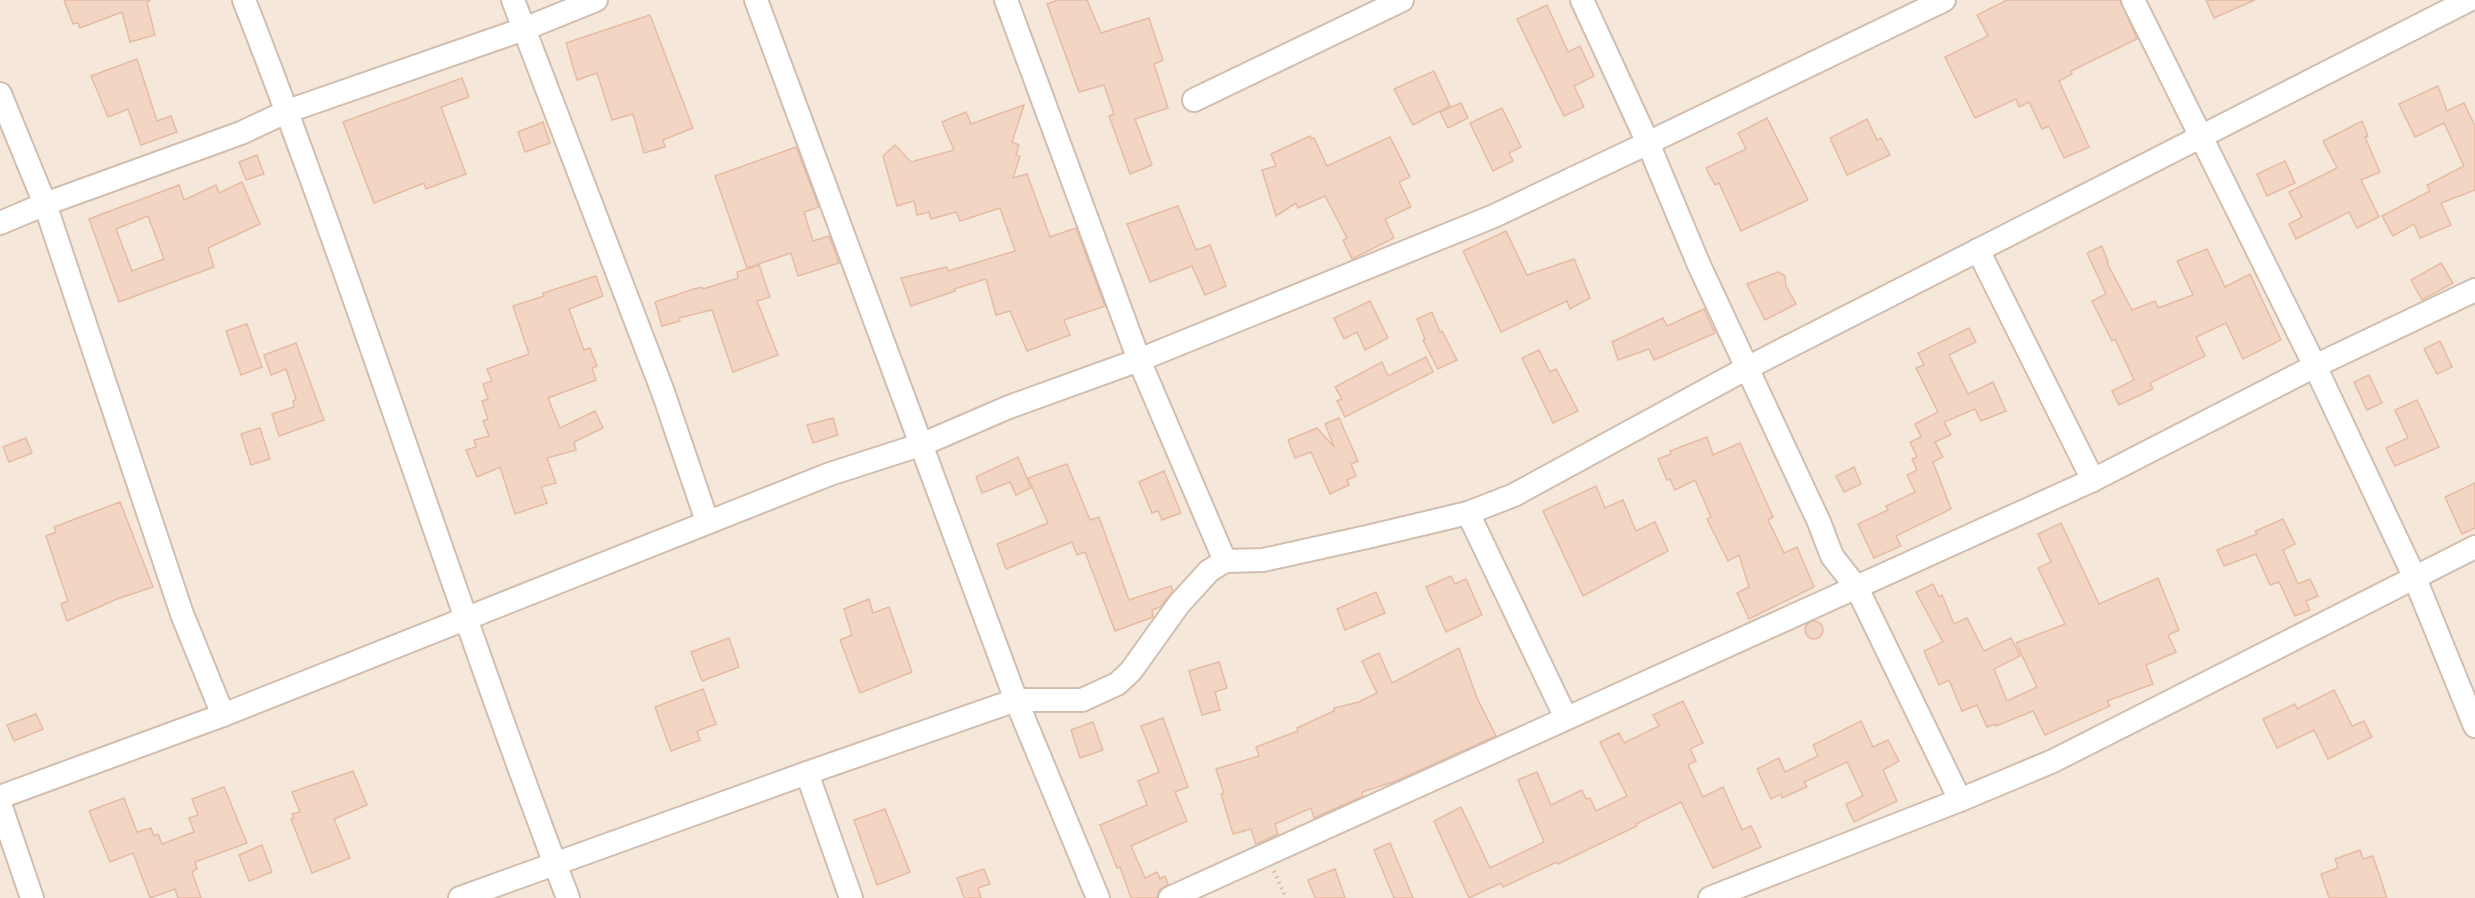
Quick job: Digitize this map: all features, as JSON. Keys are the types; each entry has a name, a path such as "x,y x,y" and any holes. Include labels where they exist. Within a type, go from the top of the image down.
{"street":[{"path":"244,0 288,111 466,620 568,898"},
{"path":"513,0 663,392 707,521"},
{"path":"0,223 45,204 241,133 288,111 524,29 596,0"},
{"path":"756,0 1016,700 1098,898"},
{"path":"1006,0 1139,360 1226,561"},
{"path":"1194,100 1402,0"},
{"path":"1582,0 1648,143 1699,265 1819,522 1832,556 1857,588 1960,800"},
{"path":"0,797 223,715 466,620 707,521 830,474 922,444 1010,407 1139,360 1494,216 1944,0"},
{"path":"2133,0 2315,366 2414,576 2475,726"},
{"path":"460,898 1016,700 1082,699 1117,684 1131,671 1179,604 1209,571 1226,561 1263,561 1468,513 1514,495 1747,368 2200,135 2469,0"},
{"path":"0,93 45,204 182,614 223,715"},
{"path":"1977,250 2093,480"},
{"path":"1170,898 2093,480 2315,366 2475,290"},
{"path":"1468,513 1566,718"},
{"path":"1710,898 2053,761 2475,547"},
{"path":"807,773 851,898"},
{"path":"0,804 32,898"}],"path":[{"path":"1266,854 1286,898"}],"shaded area":[{"path":"0,0 2475,0 2475,898 0,898"}],"building":[{"path":"64,0 150,0 147,3 155,35 130,42 122,12 80,28 78,23 73,24"},
{"path":"1058,0 1087,0 1101,33 1149,18 1163,60 1154,64 1168,108 1135,119 1152,165 1130,174 1109,116 1114,114 1104,85 1079,92 1047,4"},
{"path":"2007,0 2120,0 2137,39 2071,71 2072,74 2059,81 2089,147 2064,158 2049,126 2042,129 2029,102 2019,107 2016,99 1975,118 1945,57 1988,36 1977,15"},
{"path":"2206,0 2255,0 2214,18"},
{"path":"1547,5 1568,52 1580,46 1594,76 1574,86 1584,107 1564,116 1517,19"},
{"path":"650,15 693,128 663,140 665,147 644,153 633,114 612,120 597,73 577,80 566,43"},
{"path":"137,59 157,121 171,116 177,132 141,145 128,109 108,117 91,76"},
{"path":"1434,71 1450,106 1413,125 1394,89"},
{"path":"462,78 469,97 441,107 466,174 426,189 424,183 374,203 343,122"},
{"path":"2438,86 2447,111 2464,103 2475,126 2475,190 2441,203 2451,225 2420,238 2414,224 2393,236 2382,216 2430,191 2427,185 2464,166 2444,123 2415,137 2399,104"},
{"path":"1461,103 1468,118 1448,128 1440,112"},
{"path":"1024,105 1012,142 1019,145 1016,155 1020,156 1013,178 1027,174 1050,237 1076,228 1105,306 1064,320 1070,335 1027,351 1010,311 996,315 986,279 911,306 901,278 947,267 948,271 1015,251 1000,208 960,221 956,212 931,219 929,212 917,215 914,201 897,206 883,156 895,145 911,162 954,150 942,122 966,112 971,124"},
{"path":"1502,108 1521,147 1509,153 1513,161 1493,171 1470,123"},
{"path":"1767,118 1808,200 1741,231 1719,183 1715,185 1706,168 1746,149 1738,133"},
{"path":"1867,119 1877,140 1881,138 1890,155 1847,175 1830,138"},
{"path":"2362,121 2368,136 2365,137 2380,172 2361,180 2379,217 2357,228 2349,212 2296,239 2289,224 2302,217 2289,192 2337,168 2323,141"},
{"path":"543,122 550,143 525,152 518,132"},
{"path":"1310,136 1311,139 1314,138 1327,166 1390,137 1410,177 1399,182 1411,207 1385,219 1394,238 1352,259 1343,240 1347,238 1325,196 1298,208 1296,203 1276,216 1262,170 1276,166 1271,154"},
{"path":"796,147 819,207 804,212 813,241 829,236 839,263 798,276 791,253 747,268 715,176"},
{"path":"257,155 264,174 246,180 239,162"},
{"path":"2285,161 2295,183 2267,196 2257,174"},
{"path":"242,182 260,224 208,248 214,267 119,302 89,219 179,185 184,200 216,185 219,193","holes":["148,216 164,259 132,271 116,229"]},
{"path":"1178,206 1196,250 1210,245 1226,286 1205,295 1192,266 1150,282 1127,224"},
{"path":"1506,231 1527,275 1574,259 1590,298 1570,309 1567,301 1501,332 1463,251"},
{"path":"2102,246 2107,263 2132,310 2155,301 2158,308 2193,295 2177,261 2207,249 2225,287 2250,274 2281,340 2243,359 2226,323 2196,337 2205,356 2150,383 2153,389 2119,405 2112,391 2134,380 2115,339 2112,341 2092,301 2106,294 2087,253"},
{"path":"2441,263 2453,283 2422,300 2411,280"},
{"path":"759,265 770,297 757,301 778,355 733,372 712,310 679,318 680,321 662,326 655,302 738,278 737,272"},
{"path":"1778,272 1785,276 1786,286 1796,304 1765,320 1747,284"},
{"path":"596,276 603,296 569,309 584,350 590,348 597,366 592,368 596,380 548,398 560,428 595,411 603,428 574,442 576,450 547,458 556,483 541,487 547,503 515,514 500,467 477,477 466,450 476,447 474,440 489,436 483,421 488,419 482,401 488,399 483,384 492,381 487,369 529,354 513,306 544,296 543,293"},
{"path":"1370,301 1388,338 1365,350 1357,332 1344,339 1334,318"},
{"path":"1704,309 1715,333 1654,360 1649,349 1618,360 1612,342 1663,318 1667,326"},
{"path":"1432,312 1440,332 1442,331 1457,360 1438,369 1423,340 1425,339 1417,319"},
{"path":"247,324 262,367 241,375 226,331"},
{"path":"1969,328 1976,342 1949,355 1968,394 1993,382 2006,411 1981,421 1975,409 1944,422 1951,435 1935,442 1943,457 1933,462 1951,509 1896,536 1901,546 1874,558 1858,524 1888,510 1886,506 1915,492 1907,475 1917,470 1912,459 1917,457 1910,442 1921,437 1915,424 1938,412 1916,368 1924,365 1918,353"},
{"path":"2440,341 2452,367 2437,374 2424,349"},
{"path":"296,343 324,420 279,436 272,414 294,407 293,401 296,399 286,369 271,375 264,355"},
{"path":"1539,350 1550,372 1556,369 1578,411 1553,423 1522,358"},
{"path":"1426,357 1433,372 1345,417 1337,401 1342,399 1335,387 1382,362 1388,376"},
{"path":"2369,375 2382,403 2367,410 2354,382"},
{"path":"2417,400 2439,447 2395,466 2386,448 2408,438 2395,410"},
{"path":"833,418 838,435 813,443 807,425"},
{"path":"1339,418 1358,461 1351,464 1356,476 1347,480 1349,485 1330,494 1311,452 1295,458 1288,440 1317,428 1334,447 1325,424"},
{"path":"260,428 270,459 251,465 241,434"},
{"path":"1707,437 1713,455 1740,443 1773,517 1768,520 1784,553 1797,547 1814,587 1749,619 1737,593 1749,587 1739,555 1728,561 1707,519 1711,517 1695,480 1675,490 1670,479 1667,480 1658,459 1671,454 1670,451"},
{"path":"26,438 32,453 9,462 3,447"},
{"path":"1018,457 1031,488 1016,495 1010,482 982,493 976,477"},
{"path":"1067,464 1090,520 1099,517 1129,600 1171,586 1173,591 1160,607 1152,610 1153,617 1115,631 1085,552 1077,555 1072,542 1006,569 997,544 1048,523 1028,478"},
{"path":"1854,467 1861,484 1844,492 1836,476"},
{"path":"1164,471 1181,513 1162,520 1158,511 1152,513 1139,482"},
{"path":"2475,483 2475,528 2462,534 2445,497"},
{"path":"1596,486 1605,508 1623,500 1636,531 1655,522 1668,551 1583,596 1543,511"},
{"path":"120,502 153,587 117,599 67,621 61,604 68,601 46,536 56,532 54,527"},
{"path":"2283,519 2295,544 2283,550 2298,584 2310,579 2318,596 2306,601 2310,610 2295,616 2279,582 2270,585 2256,554 2224,566 2217,550 2257,534 2255,531"},
{"path":"2061,523 2099,604 2158,578 2179,630 2168,635 2176,652 2146,665 2153,684 2107,701 2110,706 2045,735 2033,711 1996,726 1995,724 1987,727 1977,705 1962,711 1949,680 1939,685 1924,651 1943,642 1916,592 1933,584 1939,597 1942,595 1954,624 1967,618 1984,651 2011,638 2020,656 1994,669 2007,701 2037,687 2016,643 2065,624 2038,568 2051,562 2038,534"},
{"path":"1451,576 1455,584 1466,579 1482,615 1446,632 1426,587"},
{"path":"1376,592 1385,613 1345,630 1337,609"},
{"path":"869,599 873,613 889,607 912,672 860,693 840,640 852,635 844,609"},
{"path":"1814,621 1820,624 1823,630 1820,636 1814,639 1808,636 1805,630 1808,624"},
{"path":"729,638 739,667 702,681 691,652"},
{"path":"1459,648 1477,698 1496,736 1396,781 1362,792 1363,796 1314,818 1311,808 1275,824 1278,834 1256,844 1251,829 1233,834 1216,769 1259,756 1256,747 1298,731 1297,728 1334,711 1334,708 1359,702 1377,693 1362,661 1379,653 1392,683"},
{"path":"1219,662 1227,688 1215,692 1220,710 1202,715 1189,671"},
{"path":"703,689 716,724 697,731 700,740 671,751 655,707"},
{"path":"2334,690 2352,726 2364,721 2372,737 2328,759 2314,730 2277,748 2263,719 2295,704 2297,709"},
{"path":"1683,701 1703,743 1690,749 1696,761 1688,765 1703,797 1723,787 1742,830 1751,826 1761,847 1713,868 1681,802 1558,864 1557,862 1503,887 1501,883 1469,898 1434,821 1461,807 1490,868 1544,842 1518,780 1537,772 1551,805 1582,790 1586,799 1590,798 1596,811 1627,796 1600,742 1619,733 1624,743 1659,726 1653,715"},
{"path":"36,714 43,729 14,741 7,725"},
{"path":"1163,718 1188,787 1175,792 1187,821 1131,846 1145,878 1157,872 1160,879 1165,876 1168,884 1159,890 1157,898 1131,898 1120,867 1117,868 1100,825 1147,805 1138,781 1159,772 1141,726"},
{"path":"1861,721 1873,747 1888,740 1899,761 1883,770 1897,801 1854,822 1846,804 1863,796 1847,762 1804,782 1807,787 1782,798 1781,794 1771,799 1757,769 1779,758 1785,772 1818,756 1813,745"},
{"path":"1093,722 1103,750 1080,758 1071,730"},
{"path":"353,771 367,805 334,819 350,858 312,873 291,819 294,818 292,814 300,812 292,792"},
{"path":"224,787 247,843 195,862 197,869 192,872 201,898 178,898 175,889 150,898 133,853 110,862 89,811 124,798 137,832 151,828 154,836 158,834 162,844 194,832 189,818 198,815 192,799"},
{"path":"885,809 910,872 877,885 854,820"},
{"path":"1390,843 1413,898 1394,898 1374,850"},
{"path":"262,845 272,872 249,881 239,855"},
{"path":"2360,850 2363,859 2373,856 2387,898 2329,898 2321,874 2338,868 2335,859"},
{"path":"984,869 990,884 978,888 981,898 964,898 957,878"},
{"path":"1335,869 1345,898 1315,898 1308,880"}]}
